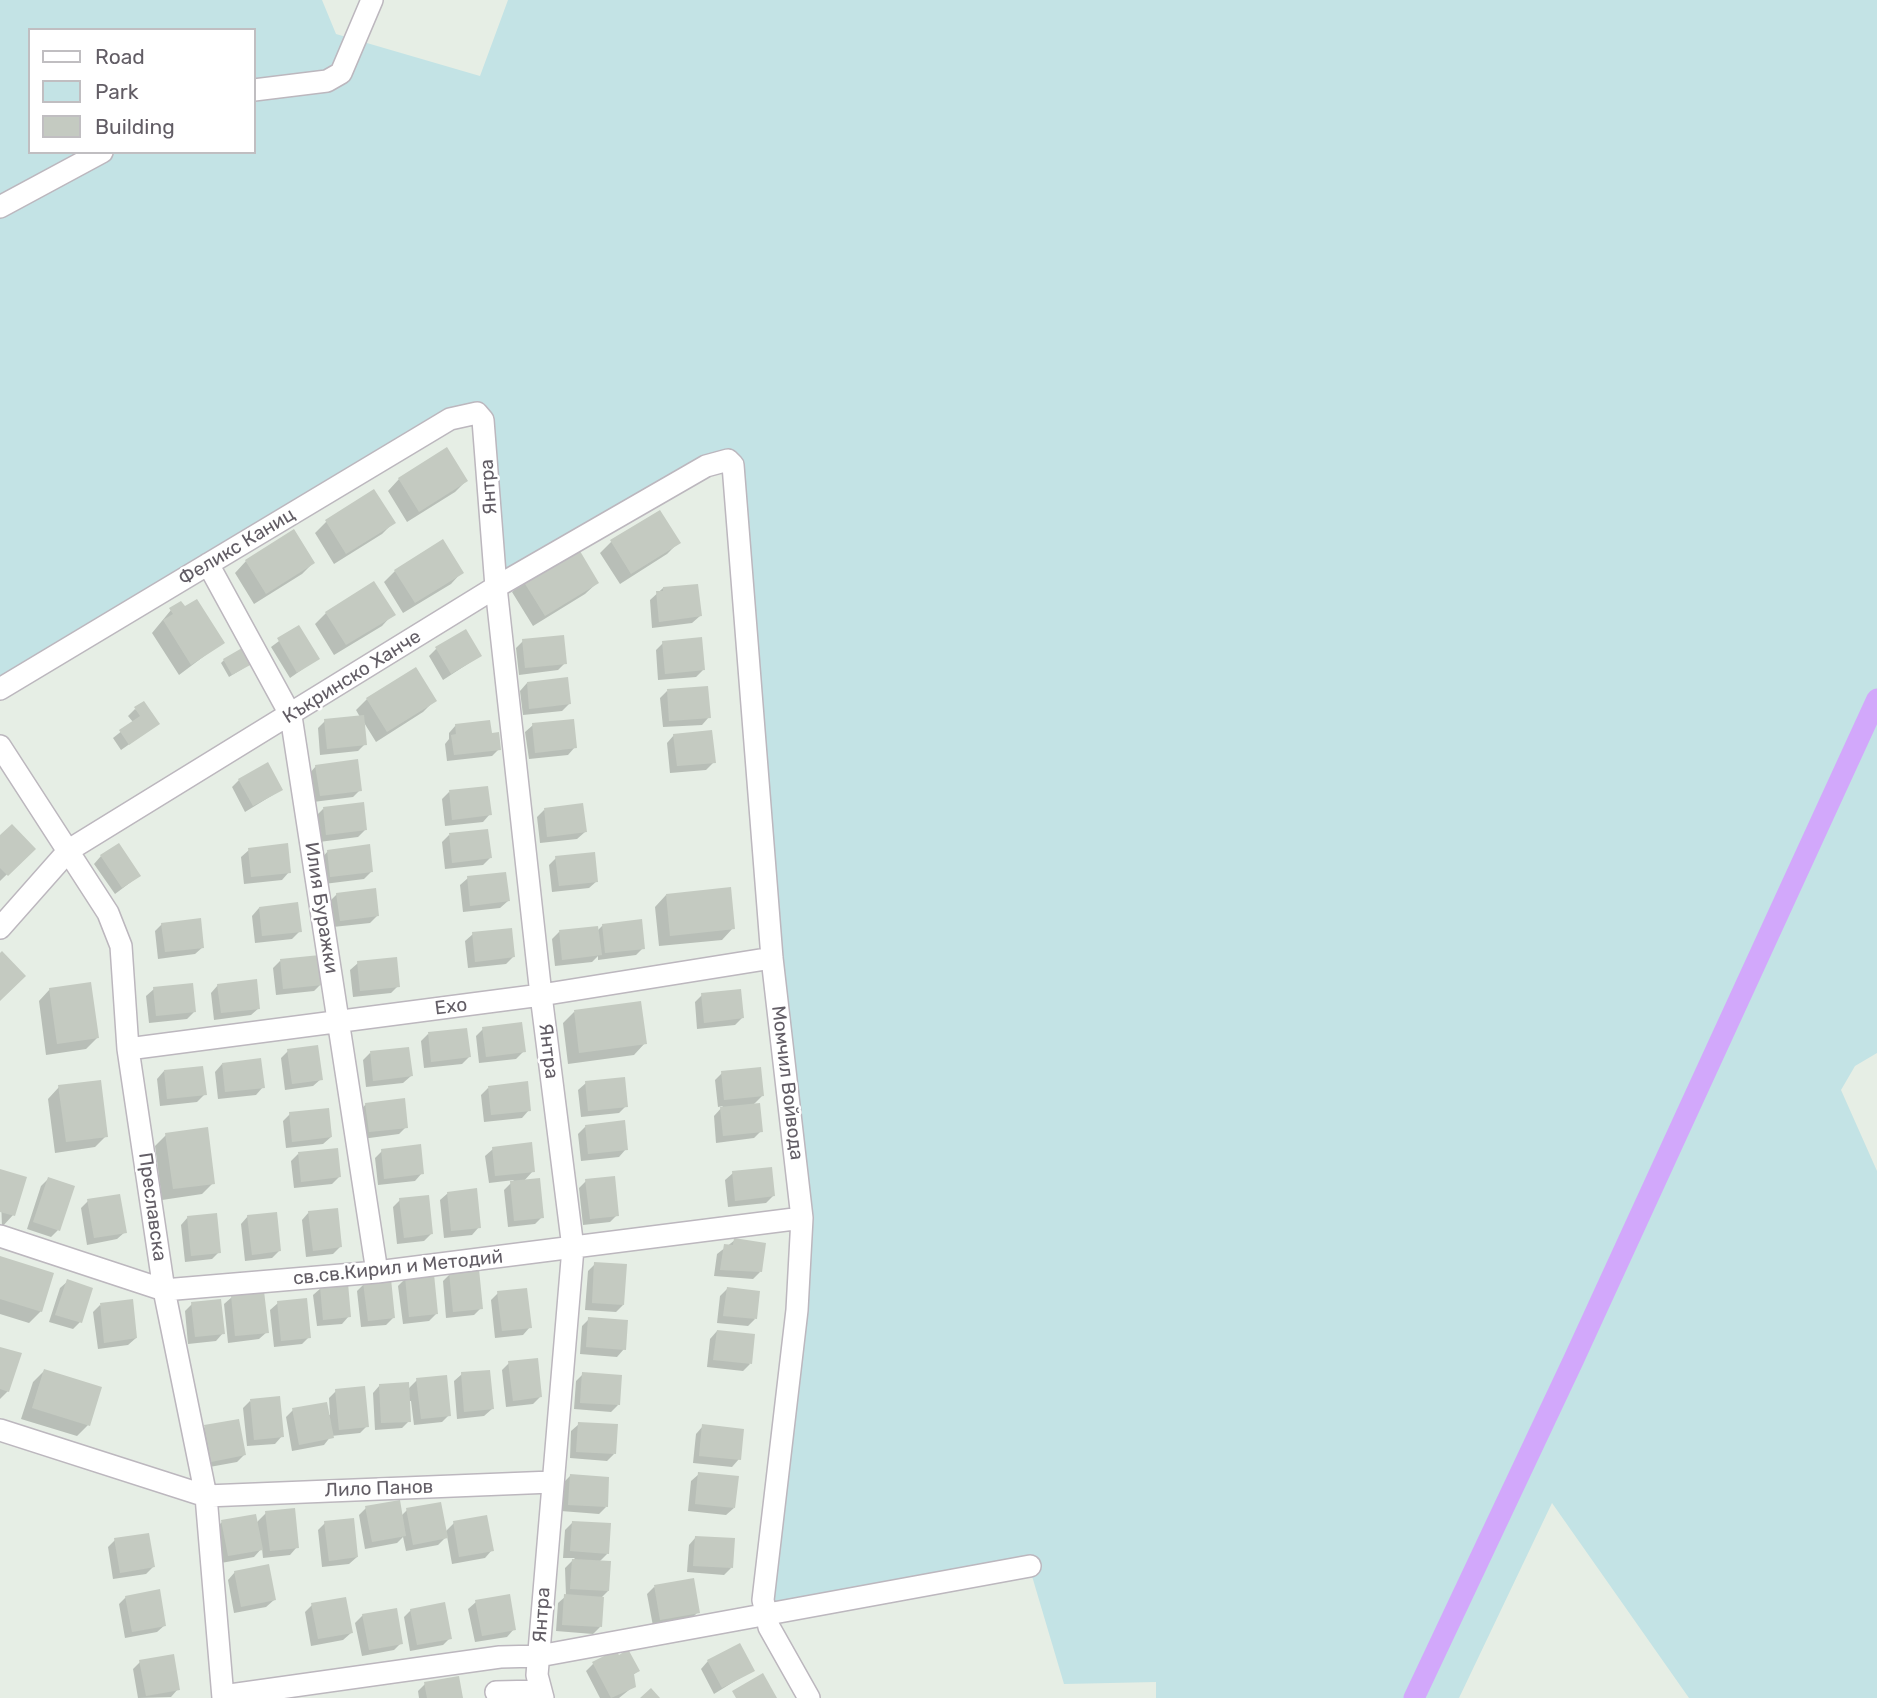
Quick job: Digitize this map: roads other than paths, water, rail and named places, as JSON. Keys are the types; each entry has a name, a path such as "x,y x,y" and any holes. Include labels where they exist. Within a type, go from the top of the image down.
{"street":[{"path":"256,90 327,81 341,74 372,0"},
{"path":"0,208 98,154"},
{"name":"Феликс Каниц","path":"0,689 450,419 477,413"},
{"name":"Янтра","path":"477,413 483,420 486,433 496,587 541,995 573,1248 539,1656 541,1695"},
{"name":"Къкринско Ханче","path":"0,928 69,850 291,716 496,587 706,466 728,460"},
{"name":"Момчил Войвода","path":"728,460 733,465 735,474 772,958 802,1218 797,1310 765,1563 764,1613 808,1698"},
{"name":"Илия Буражки","path":"208,565 291,716 377,1272"},
{"name":"Преславска","path":"0,746 108,913 121,946 128,1049 164,1290 206,1496 223,1697"},
{"name":"Ехо","path":"128,1049 541,995 772,958"},
{"name":"св.св.Кирил и Методий","path":"0,1236 164,1290 377,1272 802,1218"},
{"path":"0,1430 206,1496"},
{"name":"Лило Панов","path":"206,1496 552,1482"},
{"path":"223,1697 500,1657 539,1656 1030,1566"},
{"path":"500,1657 495,1695 541,1695"}],"waterway":[{"path":"1414,1698 1573,1361 1877,699"}]}
